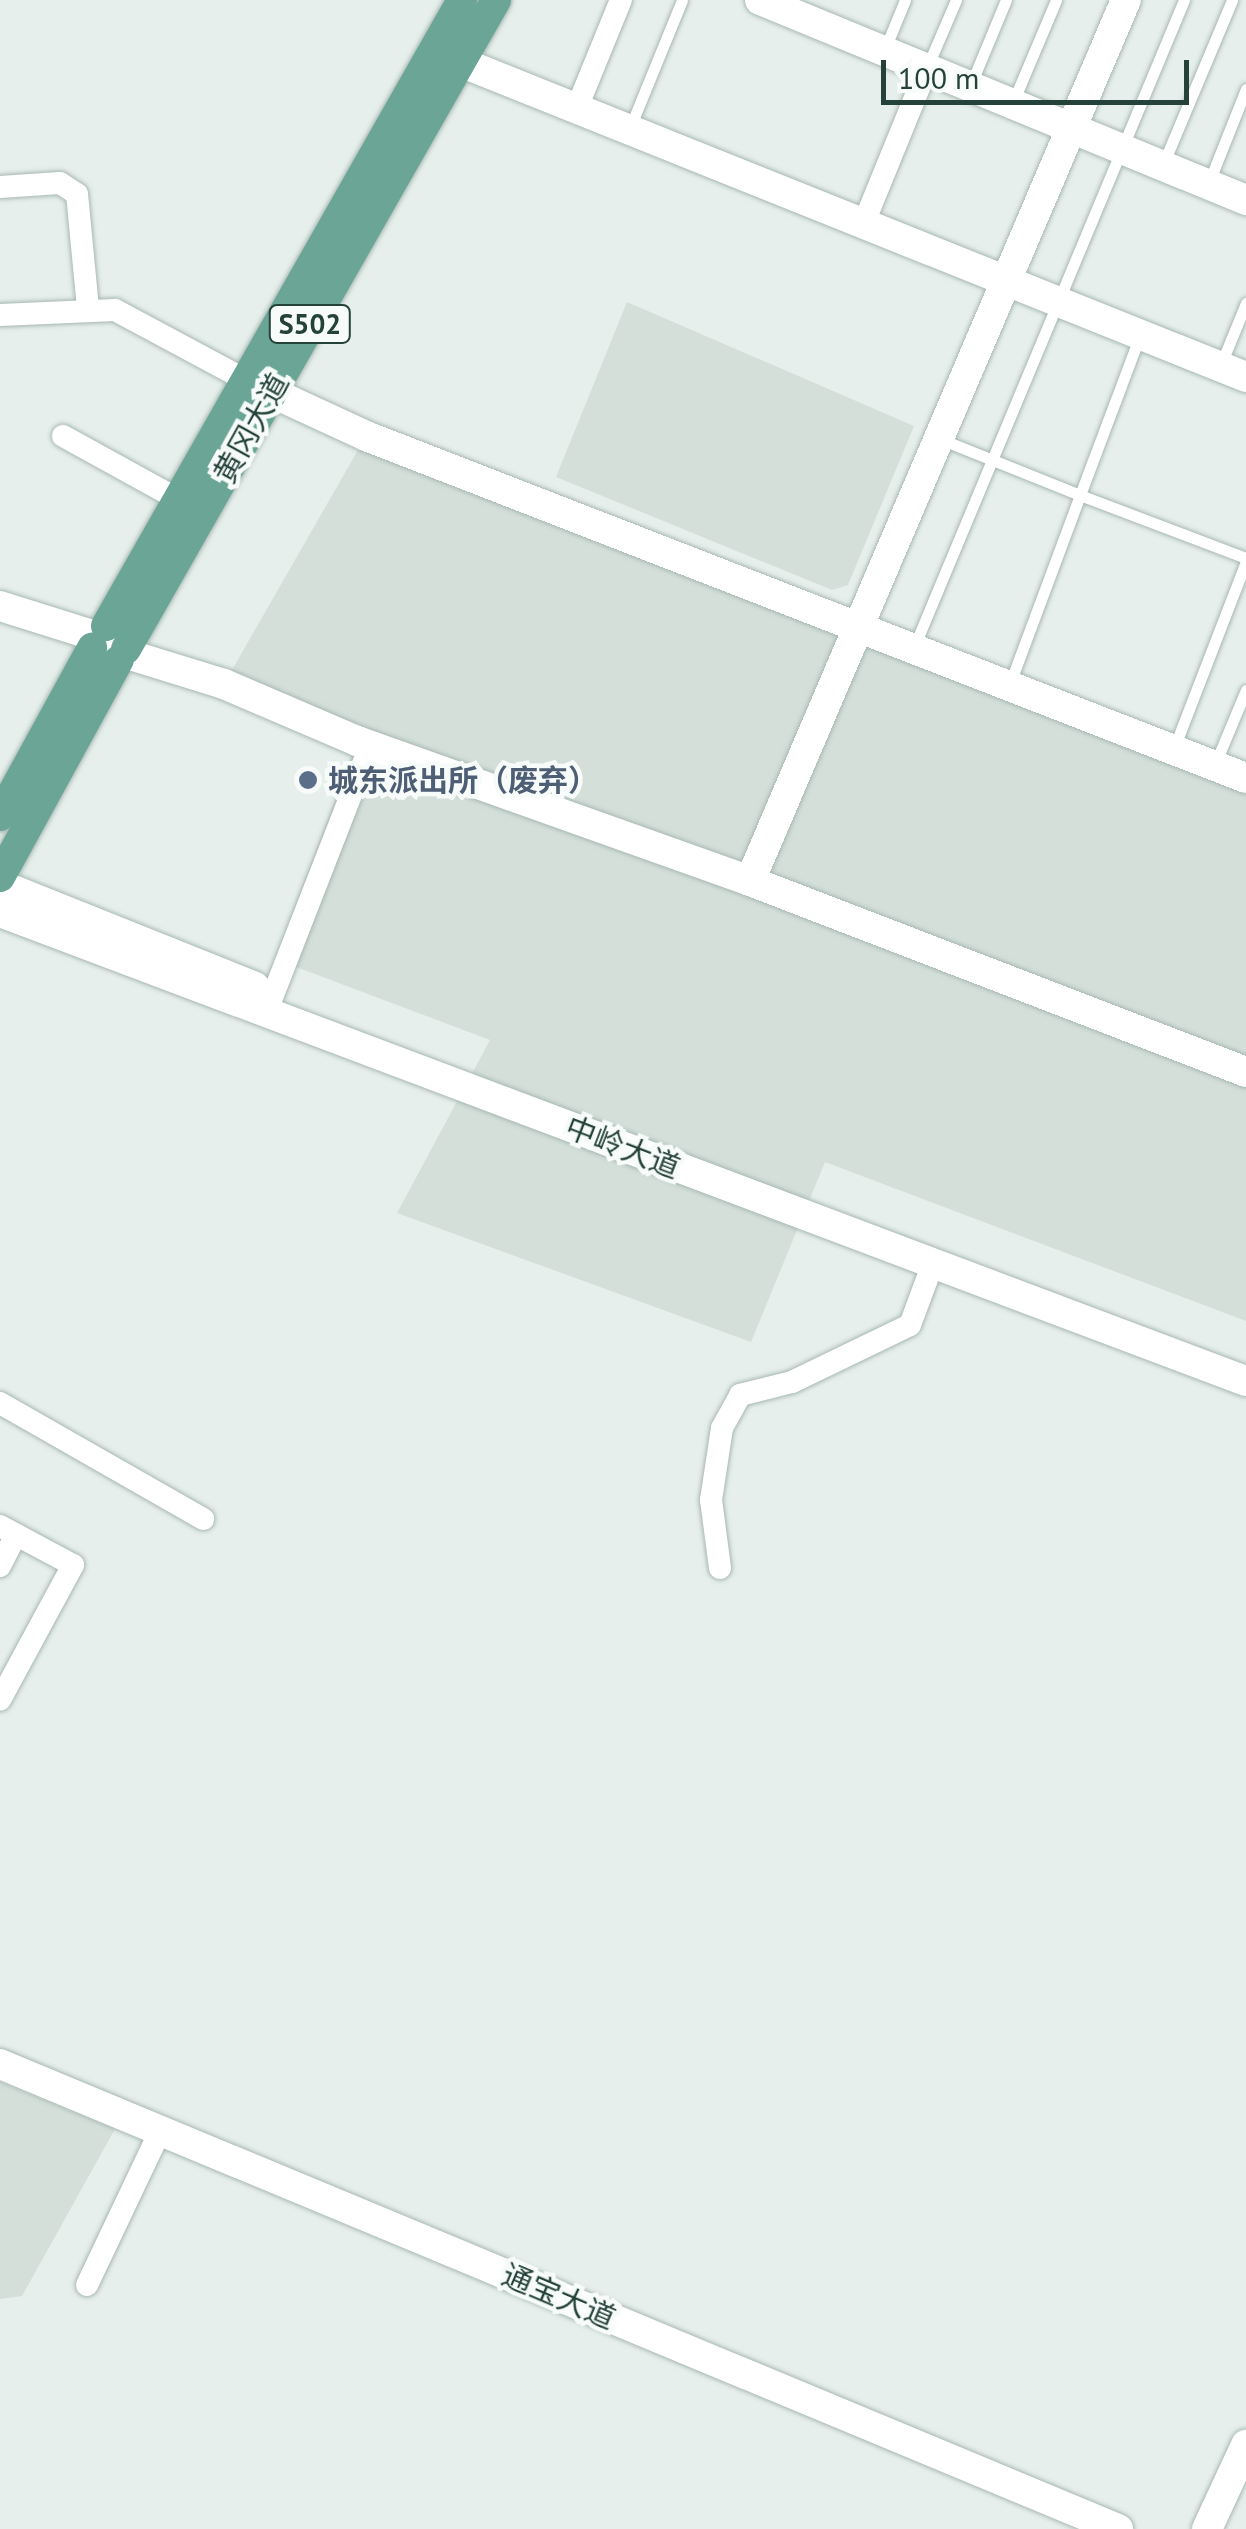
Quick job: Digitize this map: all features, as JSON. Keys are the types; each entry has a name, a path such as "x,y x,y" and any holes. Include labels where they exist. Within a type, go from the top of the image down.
{"main road":[{"name":"黄冈大道","path":"1,892 108,644 462,0"},
{"name":"黄冈大道","path":"0,816 496,0"}],"street":[{"path":"576,110 622,0"},
{"path":"760,0 1246,200"},
{"path":"750,881 1126,0"},
{"path":"430,50 1233,372"},
{"path":"862,226 926,71"},
{"path":"0,187 60,183 77,194 88,308"},
{"path":"0,316 88,308 115,310 240,377"},
{"path":"275,394 366,436 1246,778"},
{"path":"63,436 172,496"},
{"path":"0,606 130,655 224,684 370,746 750,881 1246,1072"},
{"path":"270,1004 370,746"},
{"name":"中岭大道","path":"1,892 270,1004 934,1264 1246,1381"},
{"name":"中岭大道","path":"270,1004 1246,1359"},
{"path":"720,1568 711,1500 722,1428 740,1395 792,1382 910,1325 934,1264"},
{"path":"0,1403 203,1519"},
{"path":"0,1566 8,1530 73,1565 0,1700"},
{"name":"通宝大道","path":"0,2064 1118,2529"},
{"path":"88,2285 160,2129"},
{"path":"1207,2529 1246,2445"}],"lane":[{"path":"628,132 682,0"},
{"path":"883,52 905,0"},
{"path":"926,71 956,0"},
{"path":"969,88 1006,0"},
{"path":"1011,105 1056,0"},
{"path":"913,649 1184,0"},
{"path":"1162,166 1232,0"},
{"path":"1208,185 1246,88"},
{"path":"1233,372 1246,303"},
{"path":"1008,686 1140,333"},
{"path":"940,439 1246,559 1173,750"},
{"path":"1215,766 1246,690"}],"shaded area":[{"path":"627,302 914,426 848,585 832,590 556,477"},
{"path":"366,436 1246,777 1246,1321 825,1162 751,1342 397,1213 490,1040 275,959 357,742 224,684"},
{"path":"0,2082 115,2129 22,2296 0,2299"}],"place":[{"name":"城东派出所（废弃）","path":"308,780"}]}
